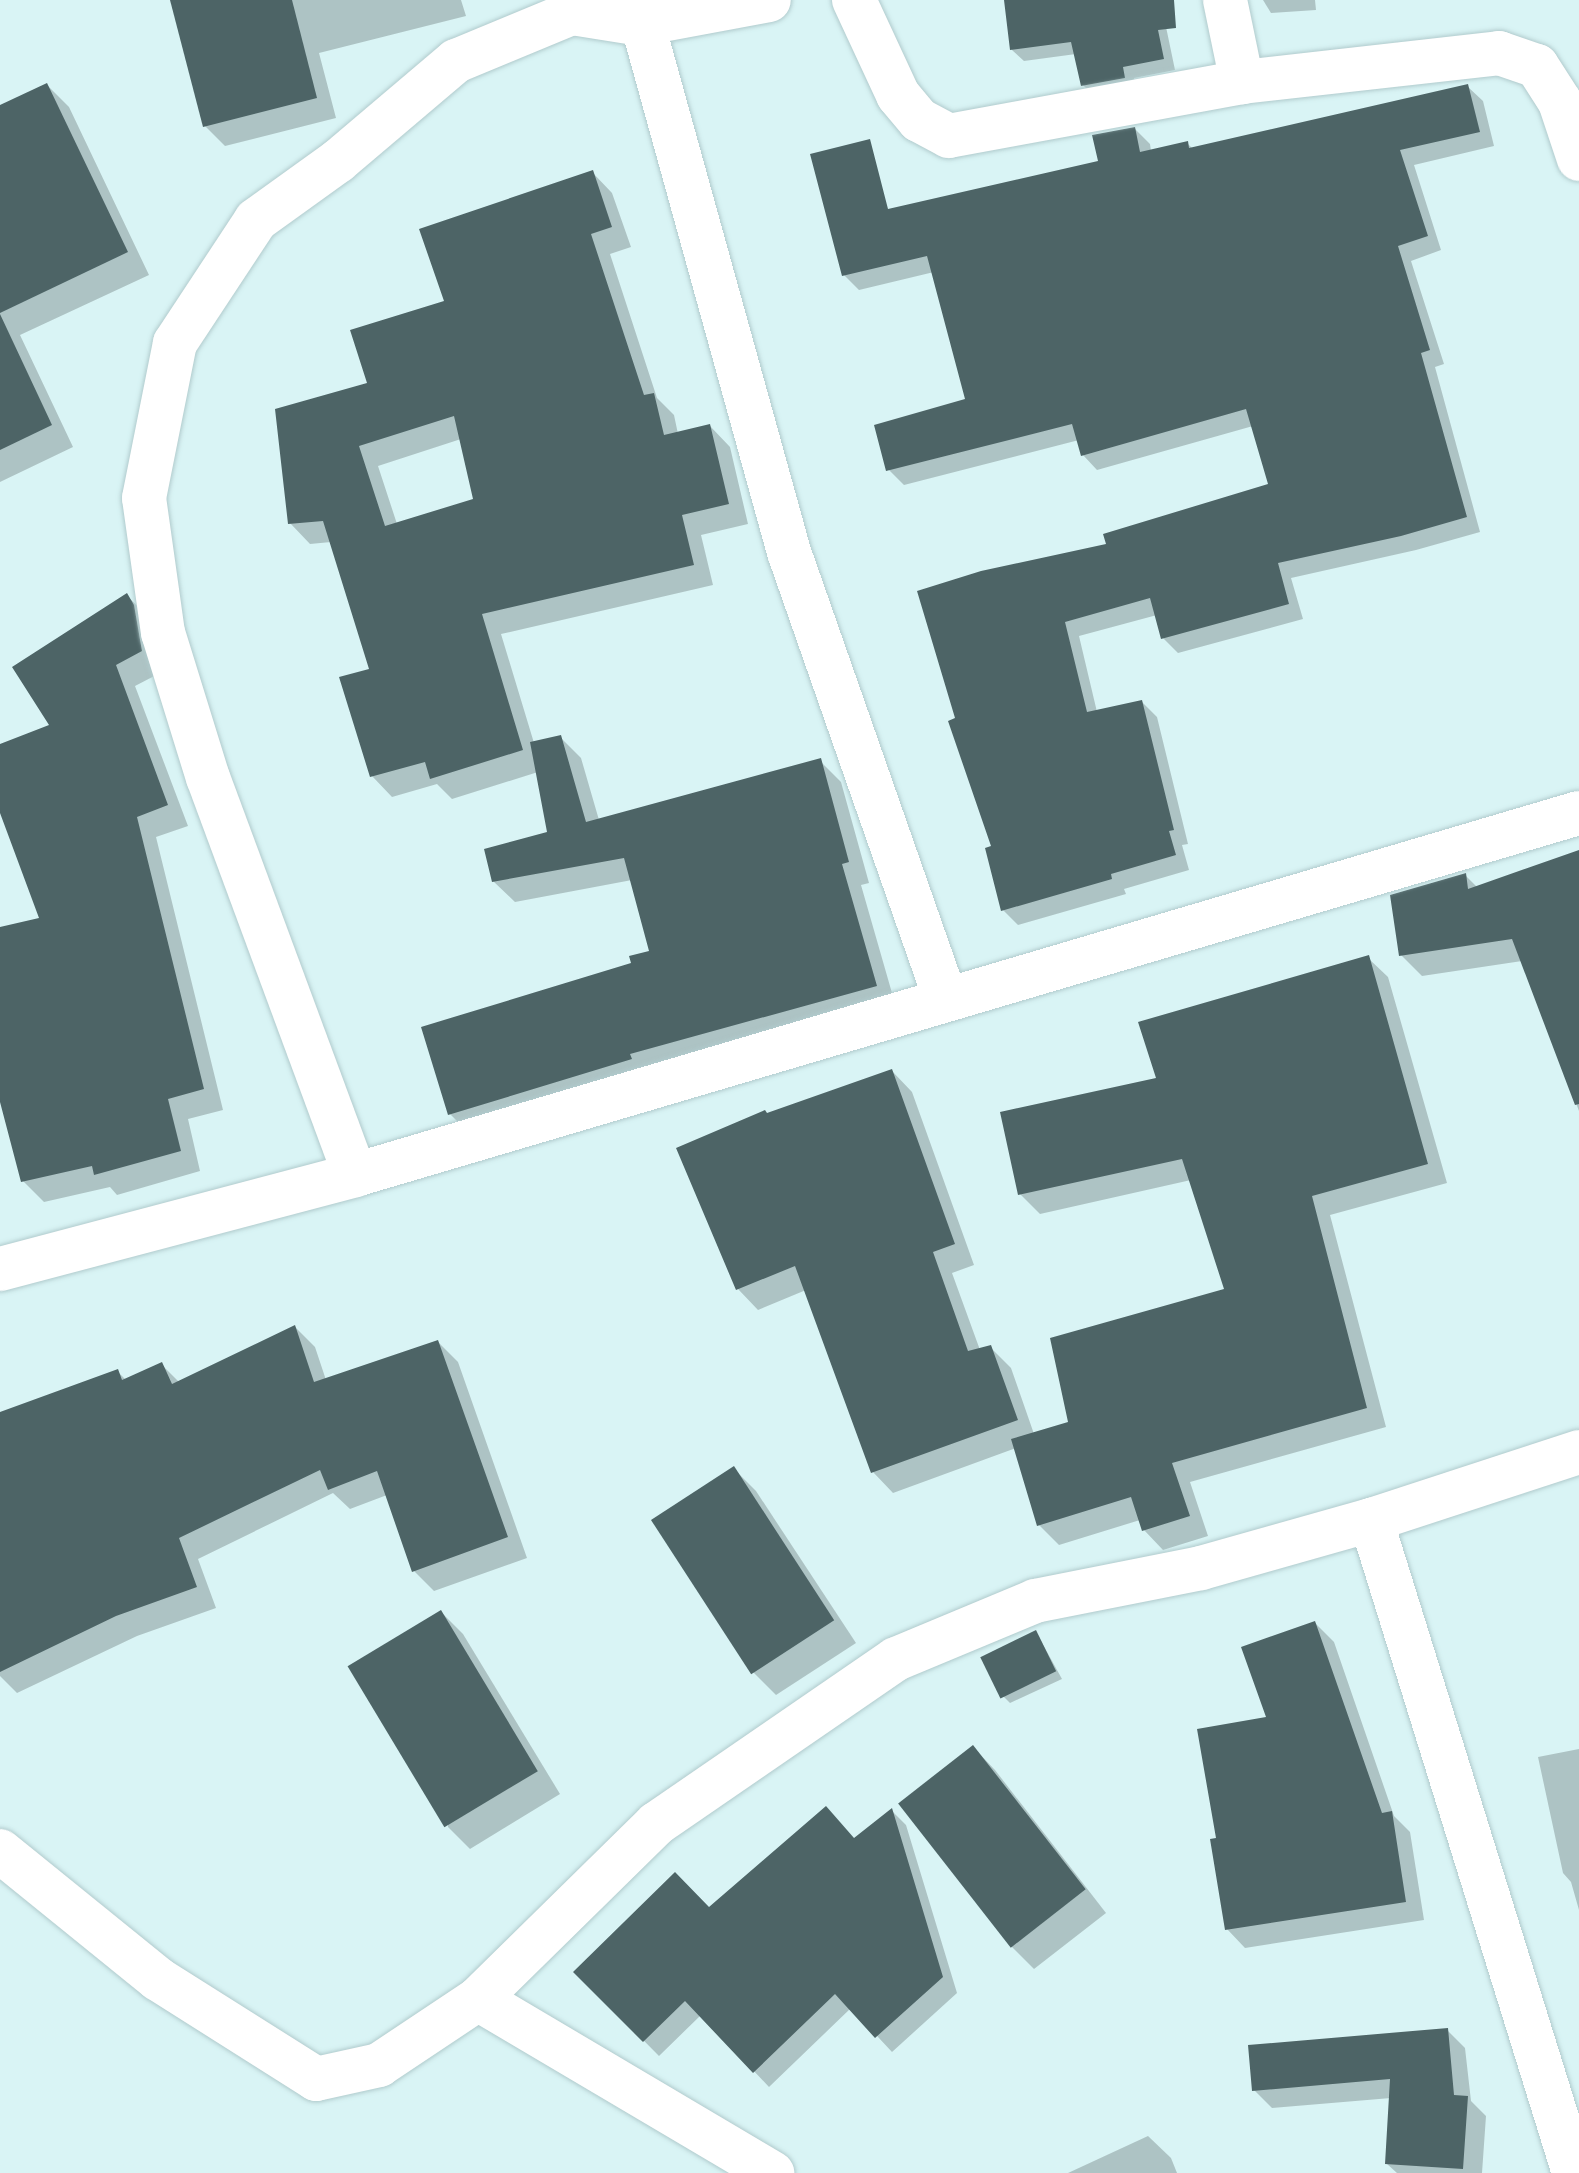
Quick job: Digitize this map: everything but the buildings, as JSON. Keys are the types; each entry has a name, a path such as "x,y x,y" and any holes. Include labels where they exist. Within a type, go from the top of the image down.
{"street":[{"path":"355,1175 208,778 163,633 144,498 175,343 256,220 338,161 456,61 572,13 639,12 769,0"},
{"path":"854,0 898,95 919,120 949,136 1242,82 1499,53 1537,66 1560,102 1579,159"},
{"path":"1225,0 1242,82"},
{"path":"639,12 789,552 945,998"},
{"path":"0,1269 355,1175 945,998 1579,813"},
{"path":"0,1851 158,1979 316,2079 379,2065 478,1999 656,1824 896,1659 1035,1601 1201,1568 1371,1520 1579,1452"},
{"path":"1371,1520 1574,2173"},
{"path":"478,1999 772,2173"}]}
